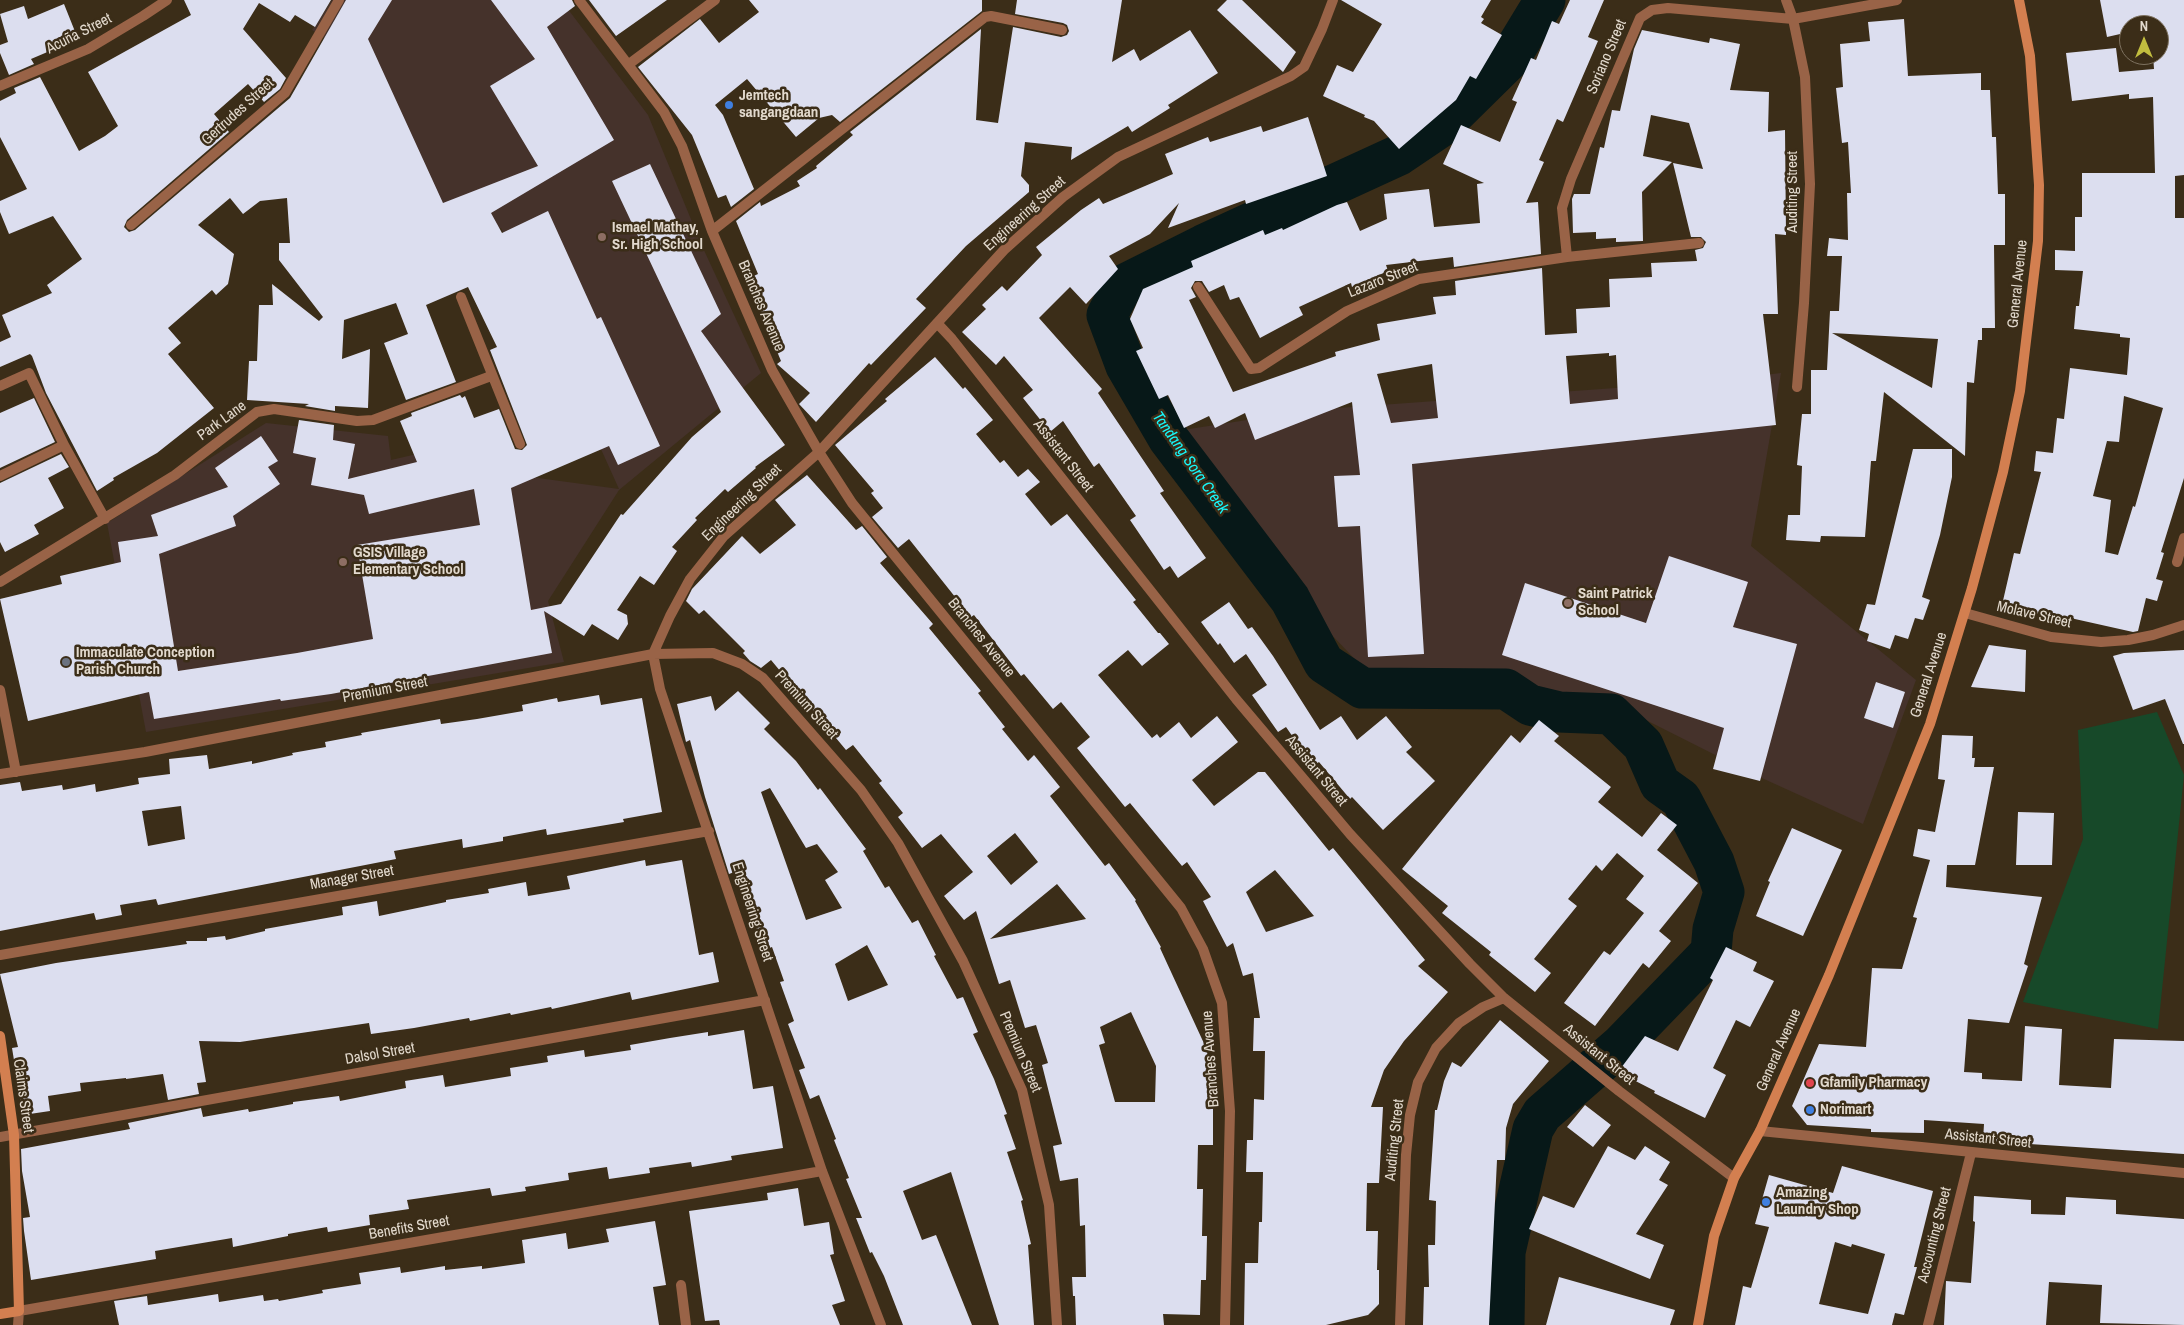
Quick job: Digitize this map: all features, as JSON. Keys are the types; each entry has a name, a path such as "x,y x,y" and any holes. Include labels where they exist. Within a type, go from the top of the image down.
{"street":[{"name":"Acuña Street","path":"0,86 88,49 167,0"},
{"name":"Gertrudes Street","path":"130,225 284,93 339,0"},
{"name":"Branches Avenue","path":"579,0 630,64 664,112 682,146 712,231 772,370 819,452 852,503 1181,908 1203,949 1222,1004 1230,1111 1225,1325"},
{"path":"630,64 715,0"},
{"name":"Engineering Street","path":"880,1325 822,1171 660,689 653,654 670,616 690,579 724,536 819,452 1004,250 1063,198 1118,157 1291,76 1304,67 1333,0"},
{"name":"Auditing Street","path":"1786,0 1793,19 1805,77 1810,184 1804,303 1797,387"},
{"name":"Soriano Street","path":"1567,257 1562,208 1571,179 1640,18 1652,10 1668,8 1793,19 1897,0"},
{"name":"General Avenue","path":"1698,1325 1714,1236 1734,1178 1760,1131 1829,975 1930,724 1965,613 2003,472 2020,391 2038,241 2038,185 2030,56 2019,0"},
{"path":"712,231 985,17 990,16 1062,30"},
{"name":"Lazaro Street","path":"1198,287 1251,369 1259,368 1347,311 1419,279 1567,257 1699,243"},
{"path":"461,297 491,376 520,444"},
{"name":"Assistant Street","path":"937,323 952,339 1242,707 1356,841 1470,964 1504,998 1619,1091 1734,1178"},
{"path":"0,386 29,373 64,446 104,519"},
{"name":"Park Lane","path":"0,582 175,475 258,412 274,409 357,421 373,420 491,376"},
{"path":"0,476 64,446"},
{"path":"2177,562 2184,538"},
{"name":"Molave Street","path":"1965,613 2051,637 2101,642 2128,640 2153,635 2184,624"},
{"name":"Premium Street","path":"0,774 145,752 653,654 712,653 742,664 763,678 861,790 898,843 964,961 1022,1090 1049,1205 1057,1325"},
{"path":"0,690 16,772"},
{"name":"Manager Street","path":"0,955 709,831"},
{"name":"Auditing Street","path":"1400,1325 1406,1155 1410,1116 1418,1082 1436,1048 1459,1023 1483,1007 1504,998"},
{"name":"Dalsol Street","path":"0,1137 765,1000"},
{"name":"Claims Street","path":"0,1036 14,1135 19,1311"},
{"name":"Assistant Street","path":"1760,1131 2184,1173"},
{"name":"Accounting Street","path":"1928,1325 1971,1153"},
{"name":"Benefits Street","path":"0,1314 822,1171"},
{"path":"681,1285 686,1325"},
{"path":"18,1325 19,1311"}],"shaded area":[{"path":"332,0 561,0 648,115 702,246 761,373 619,490 548,601 564,662 146,732 107,523 266,423 388,436 391,460 447,447 516,475 619,489 501,228 368,280 362,62 312,30"},
{"name":"Saint Patrick School","path":"1781,373 1751,546 1916,680 1863,824 1753,774 1634,714 1504,678 1369,674 1329,632 1298,575 1183,430 1311,410 1712,381"}],"green space":[{"path":"2157,712 2184,775 2158,1029 2023,1002 2083,839 2078,730"}],"building":[{"path":"184,0 331,0 315,27 295,15 290,22 259,3 243,29 286,78 280,89 264,102 248,84 214,114 229,132 127,220 124,227 129,232 135,230 290,98 346,0 392,0 368,39 443,203 538,166 490,86 535,59 491,0 572,0 575,6 547,27 614,140 491,213 502,233 548,211 597,319 601,317 660,446 618,465 609,446 511,488 531,610 561,604 621,514 623,515 692,437 721,412 612,181 650,164 721,314 701,331 785,445 755,467 728,492 725,489 695,518 697,520 672,547 677,551 654,585 640,576 617,610 627,615 628,624 618,640 592,624 584,636 544,611 552,653 331,694 281,701 280,699 154,719 149,692 28,721 0,599 62,584 60,576 121,562 118,542 158,536 151,515 228,487 215,468 261,436 278,461 268,467 280,484 233,516 236,526 159,554 178,671 297,653 373,639 357,545 480,525 474,489 369,514 364,495 311,485 316,458 293,453 299,420 334,425 333,440 355,444 348,479 417,462 400,421 412,416 411,413 460,395 462,398 465,396 474,418 499,409 515,449 522,450 527,445 490,350 497,347 468,287 426,305 456,382 406,400 384,343 408,334 396,303 344,320 342,359 370,349 368,408 335,406 335,411 305,406 309,404 247,400 249,361 257,361 259,305 273,305 272,284 319,321 323,317 279,260 279,243 290,243 287,198 260,201 243,214 230,198 198,225 234,254 228,284 216,295 212,290 168,328 181,343 168,354 214,408 157,453 113,478 114,480 97,491 46,393 32,356 30,354 0,367 0,342 11,337 2,315 52,293 47,285 82,259 53,216 9,234 0,212 0,201 27,189 0,137 0,101 16,93 14,88 40,77 79,151 118,126 88,72 191,15"},
{"path":"589,0 667,0 616,36"},
{"path":"749,0 982,0 982,11 840,122 832,115 819,118 796,137 747,79 715,105 723,115 754,189 731,207 726,195 718,198 692,135 638,67 700,19 719,43 759,12"},
{"path":"1017,0 1122,0 1112,62 1134,49 1140,61 1190,30 1218,73 1168,105 1170,108 1132,132 1128,126 1071,160 1072,147 1025,142 1021,176 1029,185 1029,192 966,246 916,299 926,308 871,365 869,363 816,422 799,404 810,393 777,364 781,361 747,279 758,274 736,221 760,202 761,206 800,186 797,181 817,168 816,166 853,135 850,132 981,29 976,120 998,123 1013,27 1061,37 1067,35 1069,31 1067,25 1063,23 1015,14"},
{"path":"1227,0 1242,0 1296,52 1283,72 1217,10"},
{"path":"1341,0 1491,0 1481,17 1484,19 1481,23 1502,35 1476,79 1470,76 1456,100 1399,149 1374,121 1323,96 1337,65 1353,72 1382,24"},
{"path":"1570,0 1604,0 1588,37 1598,41 1563,122 1557,119 1539,160 1544,162 1526,203 1538,202 1541,254 1454,267 1453,257 1386,265 1388,271 1352,287 1351,283 1299,307 1303,315 1260,338 1239,297 1230,300 1224,285 1209,292 1202,281 1195,281 1191,288 1196,297 1189,300 1233,392 1336,356 1335,352 1380,340 1377,324 1436,314 1433,297 1456,295 1455,281 1542,268 1545,335 1577,333 1576,309 1610,307 1609,279 1652,277 1651,263 1697,261 1695,250 1703,248 1706,242 1701,237 1691,237 1673,163 1703,169 1689,123 1651,115 1643,156 1672,162 1642,192 1643,241 1616,242 1616,238 1596,239 1596,232 1573,233 1572,199 1574,194 1590,194 1600,147 1604,148 1612,110 1620,111 1634,49 1642,30 1709,43 1710,38 1740,44 1730,90 1769,92 1768,132 1785,130 1786,235 1775,234 1778,314 1763,314 1776,425 1412,464 1424,654 1368,657 1360,526 1338,527 1334,476 1360,475 1352,402 1255,440 1245,413 1215,428 1209,416 1184,428 1168,395 1159,399 1136,351 1143,348 1130,319 1143,289 1193,267 1191,261 1263,230 1265,235 1282,228 1283,230 1347,202 1360,231 1387,219 1384,194 1429,189 1434,227 1480,223 1477,184 1484,183 1443,164 1461,125 1500,142 1517,102 1512,100 1531,58 1536,60 1552,21 1559,24","holes":["1609,353 1609,356 1616,355 1618,399 1570,404 1566,356","1432,364 1438,418 1391,423 1377,374"]},
{"path":"2100,0 2184,0 2184,175 2175,176 2175,218 2184,218 2184,478 2161,552 2164,553 2156,579 2163,581 2157,601 2146,598 2138,631 2133,632 2057,615 2056,618 2002,605 2014,553 2020,554 2041,472 2034,471 2036,451 2053,453 2057,418 2064,419 2070,368 2127,375 2130,338 2120,337 2120,334 2074,329 2076,306 2079,306 2083,271 2055,270 2055,250 2075,251 2075,217 2082,217 2082,173 2155,173 2153,97 2129,99 2129,94 2072,101 2066,53 2116,48 2119,72 2154,69 2154,65 2169,65 2169,15 2119,15 2119,34 2107,37","holes":["2124,396 2163,408 2135,507 2133,506 2118,555 2105,552 2111,500 2093,496 2107,441 2119,442"]},
{"path":"64,4 78,39 31,59 34,64 9,75 0,53 0,45 8,42 0,14 24,6 28,19"},
{"path":"1904,19 1908,76 1981,73 1981,90 1990,90 1992,137 1996,137 1998,194 2005,194 2005,245 1994,245 1995,328 1982,328 1982,340 1978,340 1974,383 1967,382 1965,456 1884,392 1876,461 1871,461 1865,537 1821,536 1820,542 1786,540 1788,515 1800,515 1802,466 1797,465 1802,414 1811,414 1811,370 1827,370 1830,311 1839,311 1842,256 1827,256 1829,238 1848,240 1847,193 1851,193 1848,142 1842,143 1836,88 1843,87 1840,44 1870,41 1868,22","holes":["1832,333 1938,339 1932,388"]},
{"path":"1308,117 1327,176 1246,204 1245,200 1168,228 1179,203 1150,234 1109,256 1118,269 1086,304 1070,287 1039,318 1102,389 1098,393 1164,491 1160,493 1206,558 1178,578 1170,566 1164,570 1130,520 1136,516 1099,463 1094,467 1063,421 1050,432 1023,398 1033,390 1004,356 996,365 962,332 986,309 982,305 1002,286 1007,291 1042,255 1036,247 1081,210 1099,198 1103,204 1173,174 1165,154 1208,137 1210,142 1261,126 1263,132"},
{"path":"935,357 963,389 965,387 993,420 976,434 1000,463 1004,460 1018,477 1028,469 1040,482 1025,494 1051,526 1067,514 1136,600 1133,602 1169,644 1142,666 1128,650 1098,675 1152,738 1157,734 1160,738 1179,722 1191,738 1217,716 1238,742 1192,780 1214,806 1258,772 1265,772 1329,851 1333,848 1425,960 1418,966 1448,992 1404,1041 1384,1070 1371,1107 1383,1107 1379,1183 1367,1183 1366,1231 1378,1231 1377,1270 1379,1270 1379,1304 1368,1315 1326,1325 1244,1325 1245,1263 1258,1263 1259,1222 1262,1222 1263,1172 1246,1172 1247,1140 1253,1140 1254,1099 1264,1100 1265,1051 1253,1051 1254,1018 1260,1018 1253,973 1243,976 1233,943 1227,947 1203,901 1211,897 1187,862 1182,866 1130,803 1125,807 1077,748 1090,737 1061,702 1053,709 1024,674 1021,676 974,615 971,617 909,539 898,548 872,517 883,508 871,493 874,491 835,445 887,401 885,399","holes":["1275,870 1314,916 1266,932 1246,892"]},
{"path":"34,398 55,442 0,468 0,413"},
{"path":"1913,449 1952,449 1952,477 1940,535 1922,597 1930,600 1923,620 1915,618 1908,639 1895,635 1890,649 1867,641 1869,634 1859,630 1867,604 1875,605"},
{"path":"61,454 69,467 48,478 64,508 34,525 39,534 5,552 0,542 0,483"},
{"path":"807,475 856,530 862,526 887,557 880,563 933,624 929,628 981,691 978,693 1005,727 1002,729 1028,761 1034,755 1060,787 1050,796 1105,866 1109,863 1136,900 1161,947 1207,1050 1211,1102 1213,1102 1213,1145 1198,1145 1197,1189 1203,1189 1202,1236 1207,1236 1206,1280 1201,1280 1200,1315 1163,1314 1164,1325 1076,1325 1072,1277 1086,1277 1085,1225 1080,1226 1078,1178 1060,1181 1053,1146 1062,1144 1042,1065 1048,1063 1036,1025 1025,1028 1010,980 999,984 976,911 964,920 944,896 973,872 941,834 922,848 898,817 903,813 879,783 882,781 853,745 846,750 771,660 761,668 750,661 743,653 745,651 704,610 699,614 686,601 692,589 742,536 760,554 796,525 775,500","holes":["1015,833 1038,862 1011,885 987,856","1057,884 1086,919 990,939","1131,1012 1156,1066 1155,1102 1115,1102 1099,1045 1105,1043 1100,1027"]},
{"path":"1669,556 1748,582 1733,627 1797,644 1760,781 1713,769 1724,728 1502,655 1525,583 1646,623"},
{"path":"1229,602 1248,629 1252,627 1273,656 1320,730 1341,716 1357,740 1386,716 1412,747 1406,752 1435,781 1383,830 1352,797 1350,799 1319,762 1313,766 1286,727 1278,732 1252,695 1267,685 1246,654 1234,663 1220,643 1218,645 1201,622"},
{"path":"1989,645 2026,650 2025,692 1971,687"},
{"path":"2184,650 2183,744 2165,699 2133,710 2113,656 2124,653"},
{"path":"1876,682 1905,692 1893,728 1864,718"},
{"path":"738,691 770,723 764,729 796,761 818,790 820,788 866,849 863,851 885,888 889,886 912,923 918,920 936,955 934,956 957,999 963,997 978,1032 973,1034 994,1079 1007,1114 1004,1115 1016,1149 1007,1152 1023,1200 1021,1201 1031,1244 1028,1245 1034,1325 999,1325 951,1172 903,1191 922,1240 936,1235 972,1325 903,1325 884,1276 872,1252 870,1253 856,1218 862,1218 846,1179 849,1178 819,1095 810,1099 799,1070 805,1068 788,1024 794,1021 780,982 784,981 772,947 764,950 737,871 729,874 705,797 690,740 686,742 677,704 711,696 715,711","holes":["770,788 806,848 817,844 838,872 825,880 842,908 806,920 761,792","867,945 888,985 848,1001 835,964"]},
{"path":"599,695 601,705 642,698 662,812 623,819 624,822 547,835 546,829 503,837 503,841 463,848 462,839 394,851 396,859 158,905 156,899 120,905 122,915 96,920 94,913 0,931 0,785 20,782 22,791 62,785 63,790 95,784 96,792 139,784 138,778 170,774 169,759 207,755 209,769 252,761 252,764 293,755 292,753 326,747 325,742 362,735 361,733 440,719 441,724 477,719 523,711 522,705 557,698 558,702","holes":["181,806 185,839 148,846 142,811"]},
{"path":"1539,720 1559,736 1554,741 1611,787 1598,802 1642,837 1661,813 1677,825 1657,850 1698,883 1659,931 1671,941 1649,968 1643,963 1595,1026 1564,1003 1604,951 1610,955 1644,913 1626,899 1644,876 1617,853 1602,871 1596,865 1568,899 1577,906 1534,959 1551,973 1535,992 1489,955 1491,952 1442,913 1448,906 1402,869 1511,735 1520,743"},
{"path":"1942,735 1973,736 1972,758 1975,758 1974,767 1994,767 1975,865 1947,865 1946,887 2042,897 2024,964 2028,966 2009,1023 1968,1019 1964,1072 1982,1073 1982,1079 2022,1081 2025,1026 2062,1029 2059,1085 2111,1088 2114,1039 2184,1041 2184,1154 1983,1141 1984,1124 1924,1120 1924,1133 1871,1132 1871,1129 1807,1125 1792,1106 1819,1044 1866,1047 1872,968 1902,969 1917,918 1913,917 1930,860 1913,856 1918,829 1935,832 1945,780 1938,779"},
{"path":"2018,812 2054,813 2052,865 2016,865"},
{"path":"1792,828 1842,850 1803,936 1756,916 1770,882 1768,881"},
{"path":"645,860 646,866 682,860 699,955 713,952 719,982 632,1000 630,992 552,1009 551,1007 511,1015 510,1013 470,1021 469,1018 371,1034 369,1023 240,1042 199,1041 206,1082 197,1083 199,1094 168,1100 163,1074 80,1083 81,1091 48,1096 50,1111 23,1115 12,1048 18,1047 0,974 56,963 187,944 186,941 207,941 207,938 225,936 226,940 265,931 265,929 343,915 342,907 377,901 379,916 446,902 446,900 489,893 488,889 526,882 528,896 570,889 567,876"},
{"path":"1726,947 1757,962 1753,971 1774,981 1750,1027 1736,1020 1713,1068 1726,1075 1705,1118 1654,1093 1655,1091 1618,1072 1645,1036 1678,1051 1713,980 1710,978"},
{"path":"1500,1020 1549,1061 1513,1104 1506,1128 1505,1160 1497,1160 1489,1325 1423,1325 1424,1287 1429,1287 1428,1245 1435,1245 1436,1201 1429,1200 1435,1110 1437,1110 1444,1081 1452,1062 1461,1067"},
{"path":"744,1030 753,1089 773,1086 783,1148 731,1156 732,1160 692,1167 691,1162 649,1168 650,1173 609,1179 607,1167 568,1173 569,1180 525,1187 526,1191 492,1196 490,1188 407,1200 409,1209 369,1215 370,1225 328,1232 327,1227 233,1247 232,1238 155,1251 156,1259 31,1280 23,1218 30,1217 22,1171 21,1149 130,1129 128,1123 201,1108 203,1117 248,1109 249,1112 293,1104 293,1102 339,1096 340,1101 406,1088 405,1081 443,1075 445,1087 511,1076 510,1068 548,1062 547,1056 584,1050 585,1057 631,1050 630,1045 670,1038 708,1032 708,1036"},
{"path":"1585,1105 1611,1125 1593,1147 1567,1127"},
{"path":"1608,1146 1635,1160 1645,1146 1670,1162 1659,1180 1668,1185 1636,1234 1664,1245 1650,1279 1529,1229 1543,1196 1574,1208"},
{"path":"1842,1166 1933,1191 1914,1267 1917,1267 1904,1315 1895,1313 1892,1325 1735,1325 1743,1286 1751,1288 1769,1227 1755,1224 1769,1175 1833,1193","holes":["1835,1242 1851,1247 1852,1244 1885,1254 1868,1314 1819,1304"]},
{"path":"798,1188 804,1226 829,1222 834,1254 830,1255 845,1301 832,1305 840,1325 720,1325 719,1320 705,1321 689,1211 768,1200 767,1193"},
{"path":"1974,1196 2031,1200 2031,1214 2065,1215 2066,1197 2116,1200 2116,1214 2184,1219 2184,1325 2100,1323 2102,1285 2049,1282 2046,1325 1944,1325 1946,1281 1971,1283 1975,1222 1973,1221"},
{"path":"655,1221 666,1285 653,1287 659,1325 119,1325 114,1301 147,1296 148,1305 218,1294 219,1302 263,1295 264,1301 278,1299 279,1301 323,1293 322,1290 361,1284 359,1273 400,1267 401,1273 445,1266 445,1270 482,1266 482,1269 525,1263 522,1240 566,1233 568,1249 609,1242 606,1229"},
{"path":"1559,1277 1675,1310 1670,1325 1546,1325"}],"waterway":[{"name":"Tandang Sora Creek","path":"1504,1325 1505,1252 1533,1129 1542,1114 1621,1045 1711,952 1713,929 1724,892 1714,862 1681,799 1660,784 1643,745 1611,714 1559,712 1530,705 1506,689 1362,688 1324,663 1290,599 1168,438 1126,366 1107,315 1123,285 1203,245 1399,155 1442,126 1508,61 1545,0"}],"place":[{"name":"Jemtech sangangdaan","path":"729,105"},
{"name":"Ismael Mathay, Sr. High School","path":"602,237"},
{"name":"GSIS Village Elementary School","path":"343,562"},
{"name":"Saint Patrick School","path":"1568,603"},
{"name":"Immaculate Conception Parish Church","path":"66,662"},
{"name":"Gfamily Pharmacy","path":"1810,1083"},
{"name":"Norimart","path":"1810,1110"},
{"name":"Amazing Laundry Shop","path":"1766,1202"}]}
